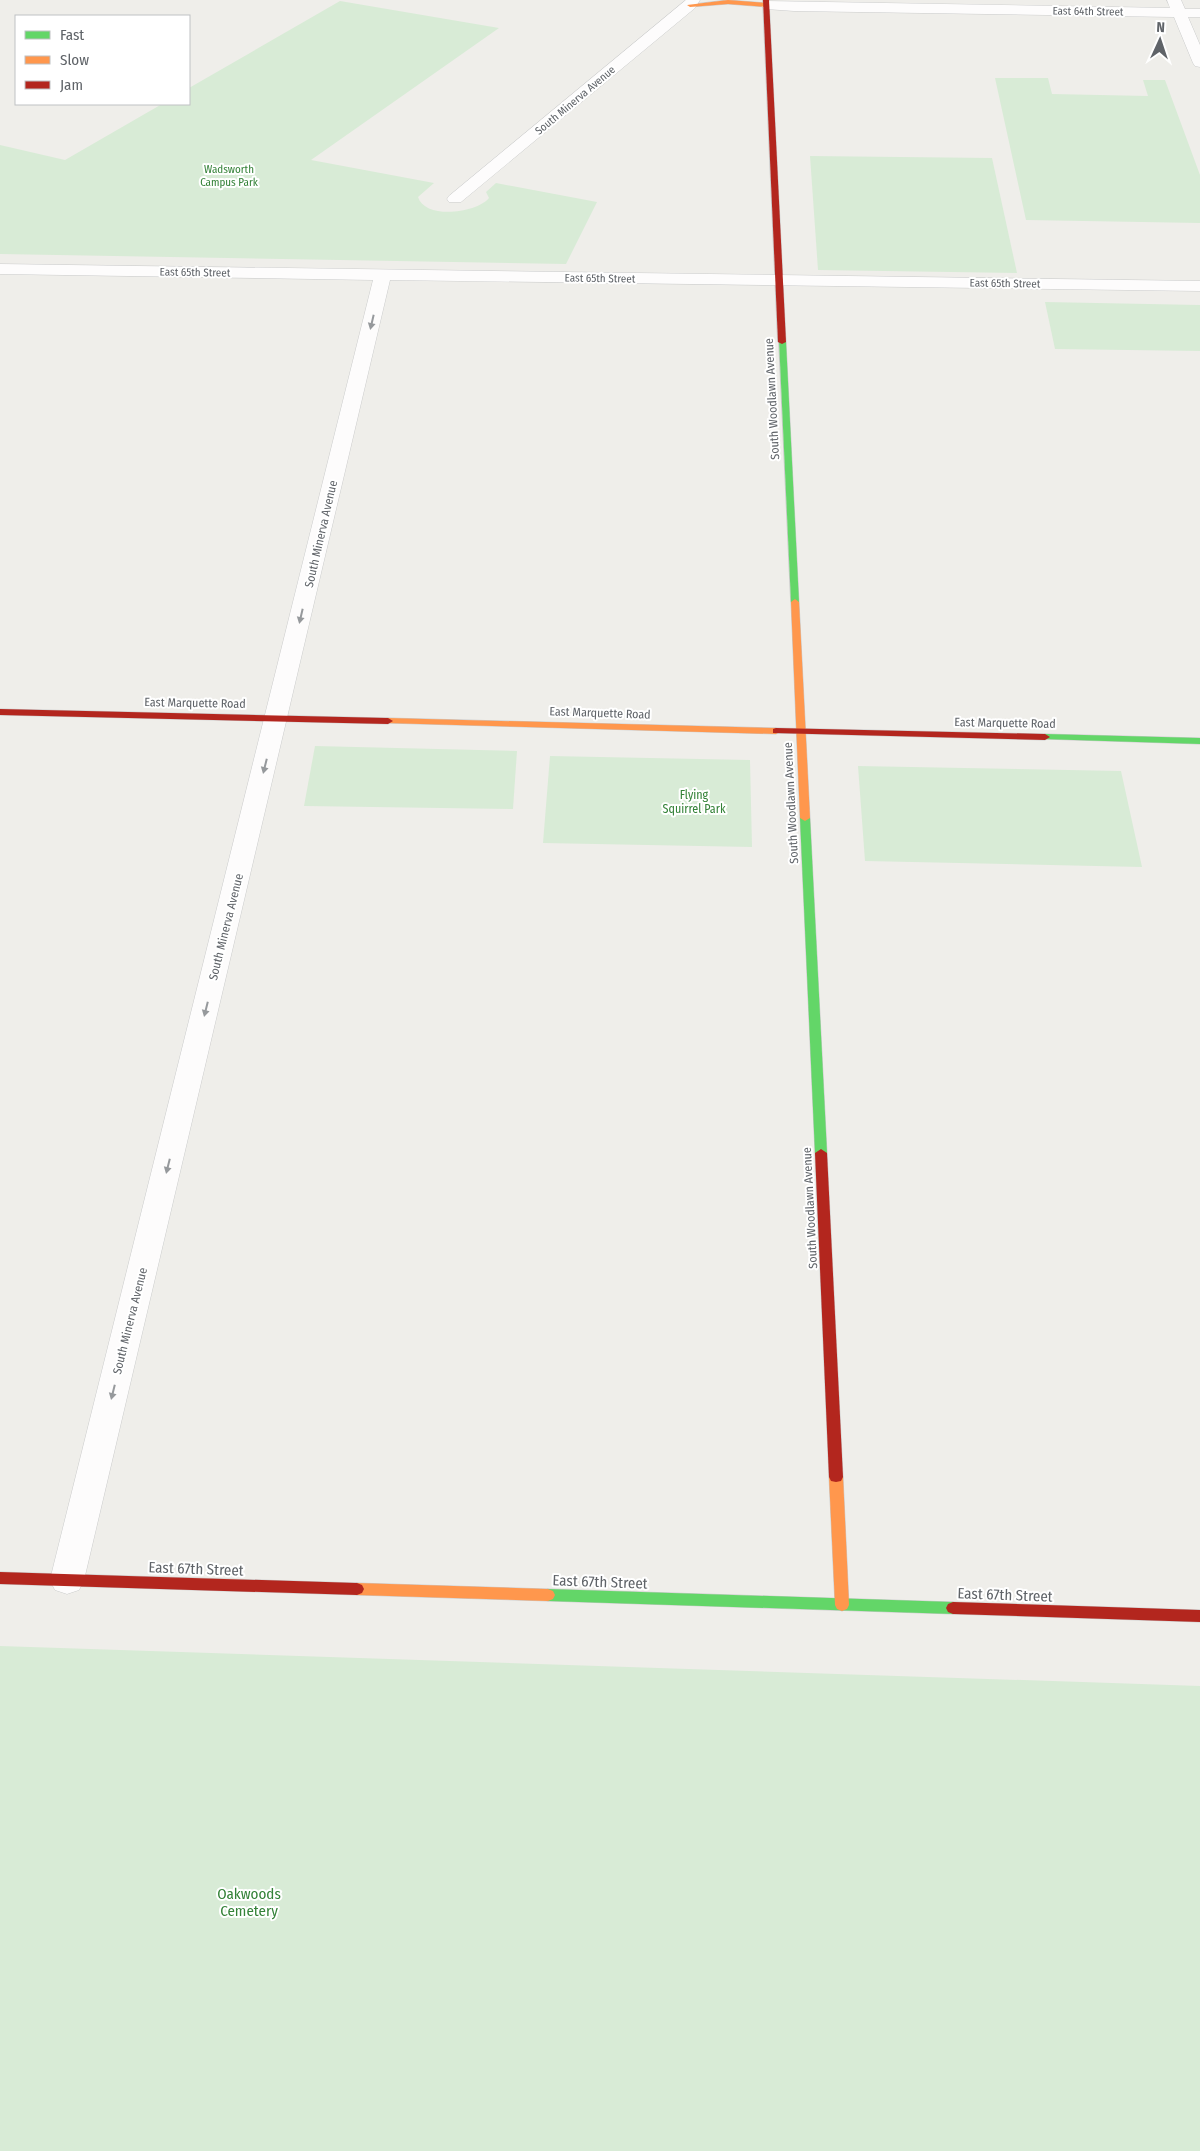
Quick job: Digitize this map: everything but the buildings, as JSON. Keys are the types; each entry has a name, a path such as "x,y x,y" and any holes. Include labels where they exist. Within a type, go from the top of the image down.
{"street":[{"path":"692,3 711,1 766,2"},
{"name":"East 64th Street","path":"766,2 794,7 1177,6 1200,13"},
{"name":"South Woodlawn Avenue","path":"766,2 842,1605"},
{"name":"South Minerva Avenue","path":"456,199 692,3"},
{"path":"1177,6 1200,63"},
{"name":"East 65th Street","path":"0,269 1200,286"},
{"name":"South Minerva Avenue","path":"67,1580 383,274"},
{"name":"East Marquette Road","path":"0,712 1200,741"},
{"name":"East 67th Street","path":"0,1578 1200,1616"}],"green space":[{"name":"Wadsworth Campus Park","path":"340,1 499,28 311,160 434,183 418,197 430,209 440,211 452,212 463,210 483,203 489,198 486,192 496,183 597,202 566,264 0,254 0,145 65,160 160,105 190,105 190,87"},
{"path":"995,78 1048,78 1052,94 1148,96 1143,80 1165,80 1200,175 1200,223 1026,220"},
{"path":"810,156 992,158 1017,273 818,270"},
{"path":"1045,302 1200,305 1200,351 1055,349"},
{"path":"315,746 517,751 513,809 304,806"},
{"name":"Flying Squirrel Park","path":"550,756 750,760 752,847 543,843"},
{"path":"858,766 1121,771 1142,867 865,861"},
{"name":"Oakwoods Cemetery","path":"0,1646 1200,1686 1200,2151 0,2151"}],"traffic: fast":[{"path":"782,342 795,602"},
{"path":"1045,737 1200,741"},
{"path":"805,818 821,1153"},
{"path":"548,1595 953,1608"}],"traffic: slow":[{"path":"690,5 728,2 766,5"},
{"path":"795,602 805,818"},
{"path":"388,721 776,731"},
{"path":"836,1477 842,1605"},
{"path":"357,1589 548,1595"}],"traffic: jam":[{"path":"766,0 782,342"},
{"path":"0,712 388,721"},
{"path":"776,731 1045,737"},
{"path":"821,1153 836,1477"},
{"path":"0,1578 357,1589"},
{"path":"953,1608 1200,1616"}]}
